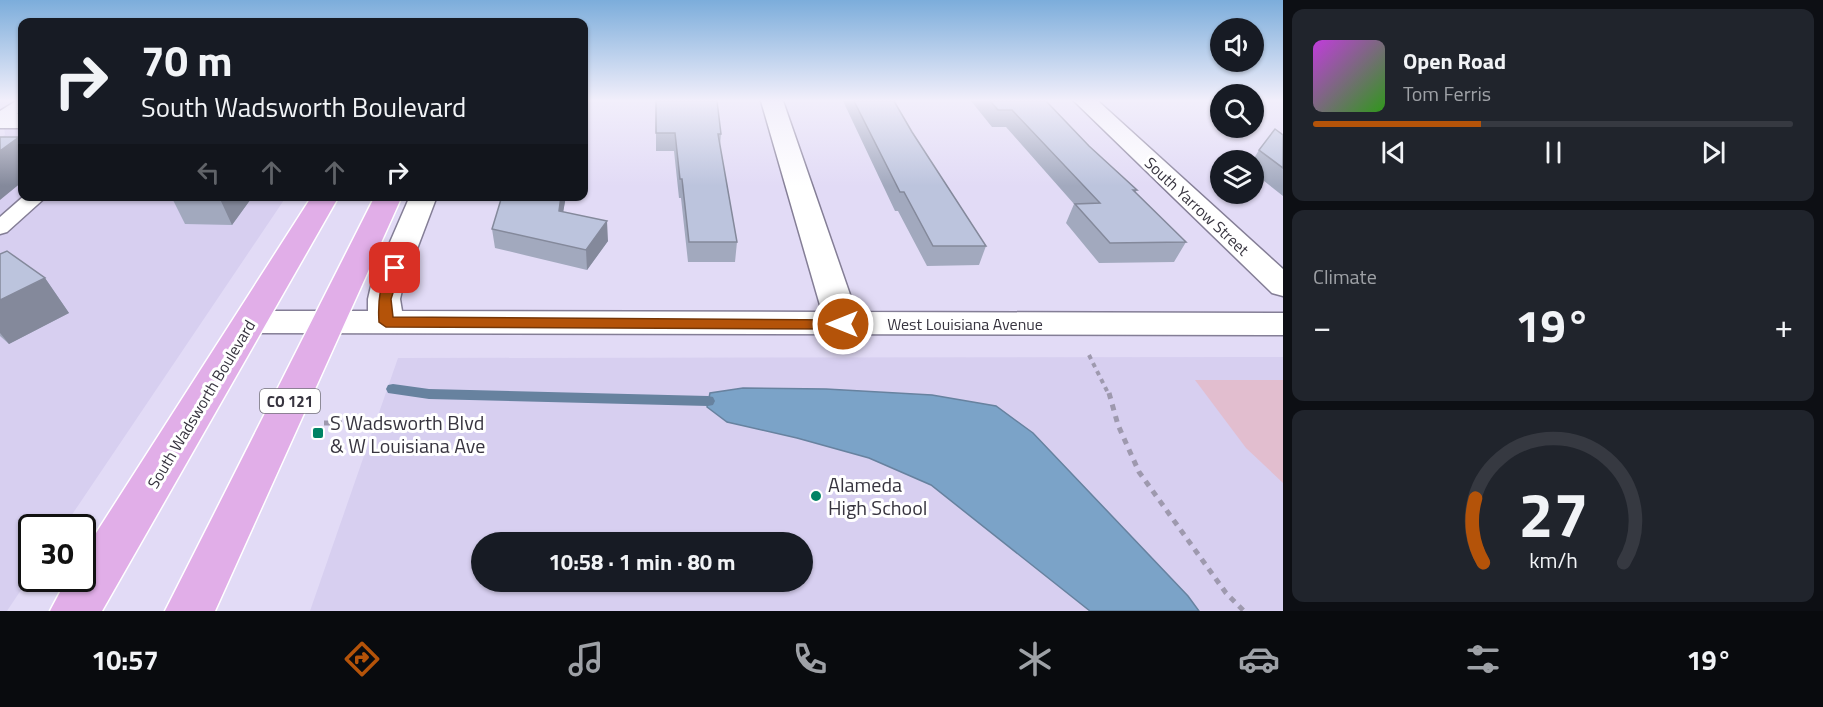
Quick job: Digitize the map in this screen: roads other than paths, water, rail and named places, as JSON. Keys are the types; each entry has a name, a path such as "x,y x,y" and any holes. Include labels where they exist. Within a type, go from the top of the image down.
{"main road":[{"name":"South Wadsworth Boulevard","path":"75,611 252,322 323,201"},
{"name":"CO 121","path":"190,611 387,201"}],"street":[{"path":"781,130 843,324"},
{"name":"South Yarrow Street","path":"1115,130 1283,286"},
{"path":"386,322 384,299 387,286 422,201"},
{"name":"West Louisiana Avenue","path":"252,322 1283,324"}],"lane":[{"path":"0,228 30,201"}],"water":[{"path":"743,388 826,389 932,395 996,406 1033,433 1188,596 1199,611 1090,611 931,485 869,458 727,422 707,407 710,393"}],"waterway":[{"path":"393,389 429,394 708,401"}],"place":[{"name":"S Wadsworth Blvd & W Louisiana Ave","path":"318,433"},
{"name":"Alameda High School","path":"816,496"}]}
